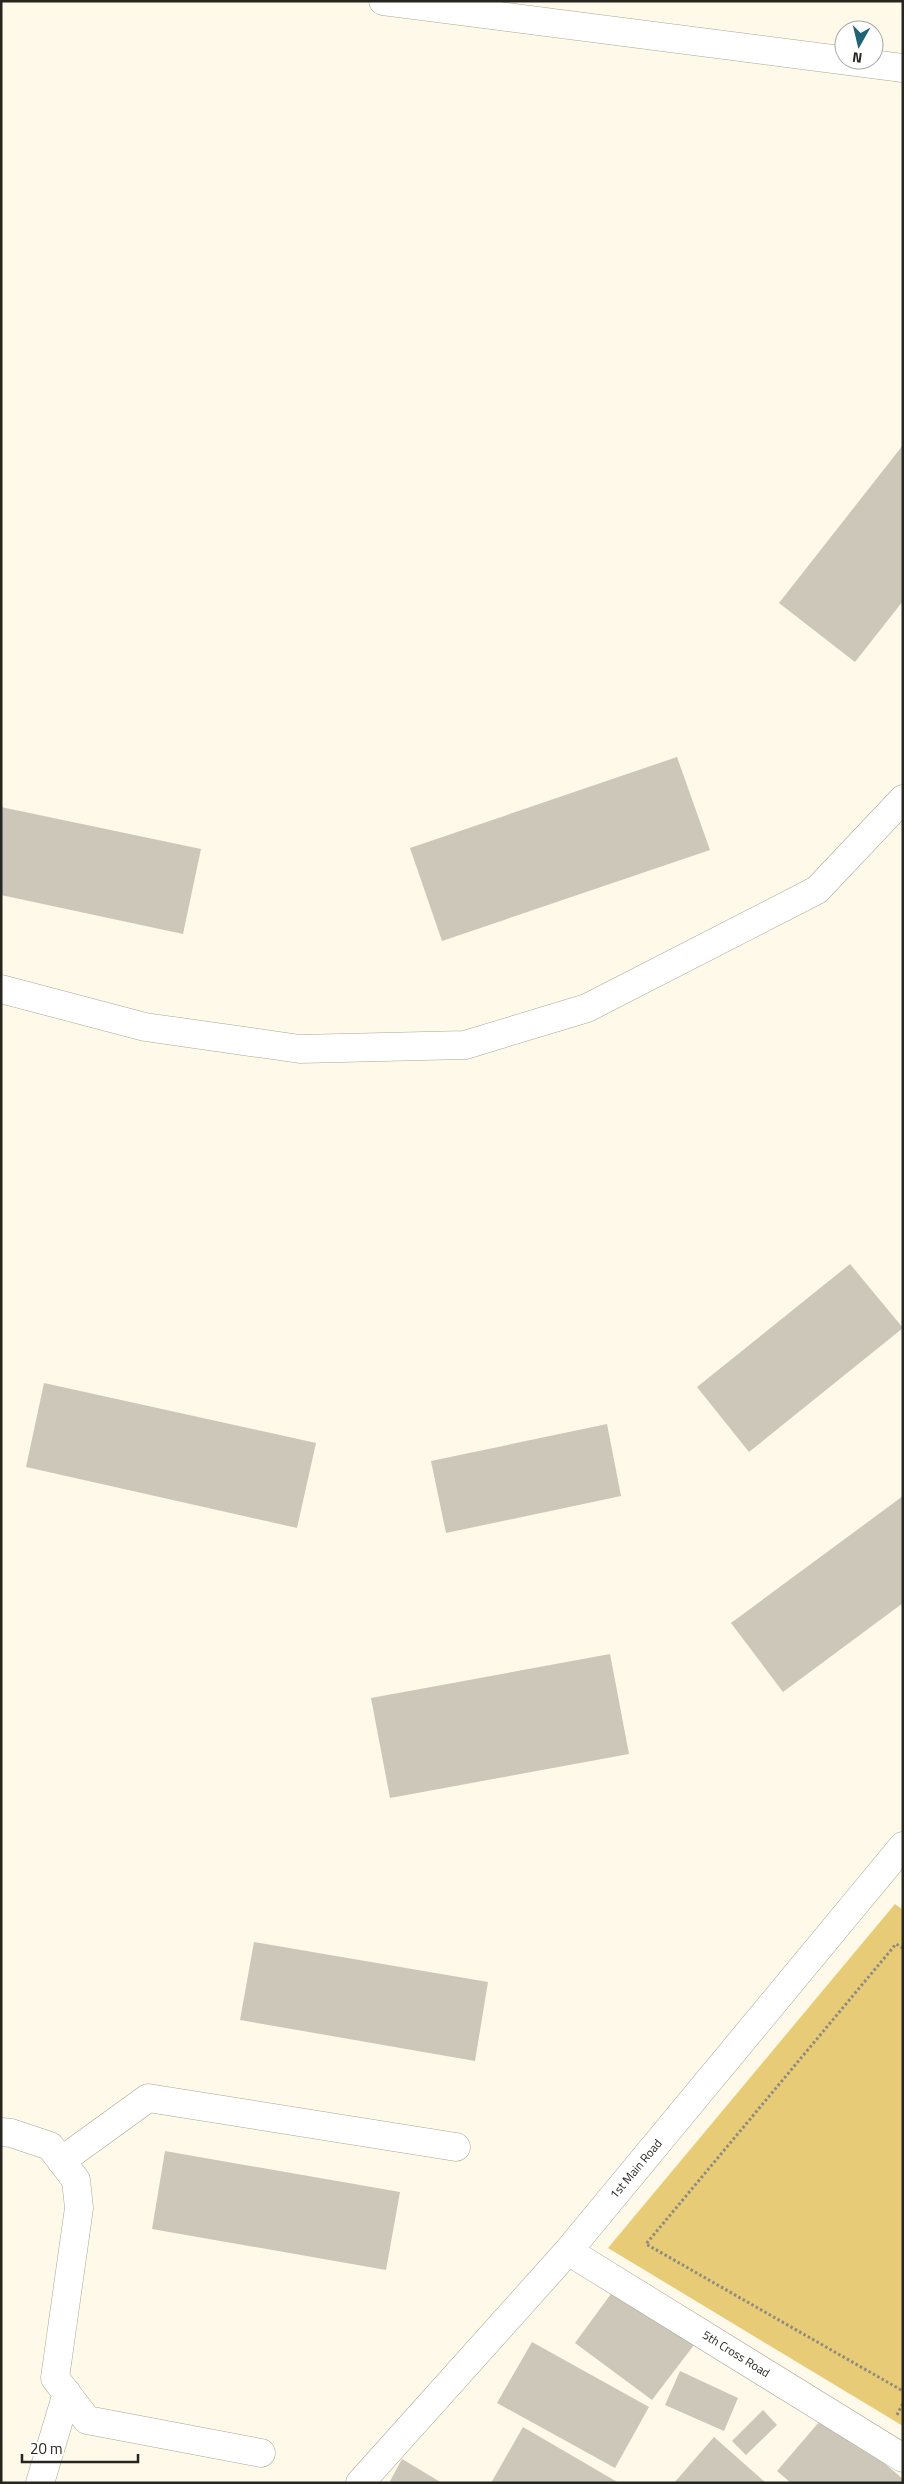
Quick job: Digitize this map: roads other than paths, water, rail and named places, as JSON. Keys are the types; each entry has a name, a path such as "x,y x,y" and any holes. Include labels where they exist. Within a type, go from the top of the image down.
{"street":[{"path":"383,1 903,68"},
{"path":"1,989 145,1027 300,1049 466,1045 587,1008 817,890 903,799"},
{"name":"1st Main Road","path":"360,2483 568,2251 897,1864"},
{"path":"61,2161 148,2098 456,2147"},
{"path":"1,2132 11,2133 50,2146 76,2180 79,2208 55,2378 87,2420 261,2453"},
{"name":"5th Cross Road","path":"568,2251 903,2458"},
{"path":"40,2483 67,2393"}]}
